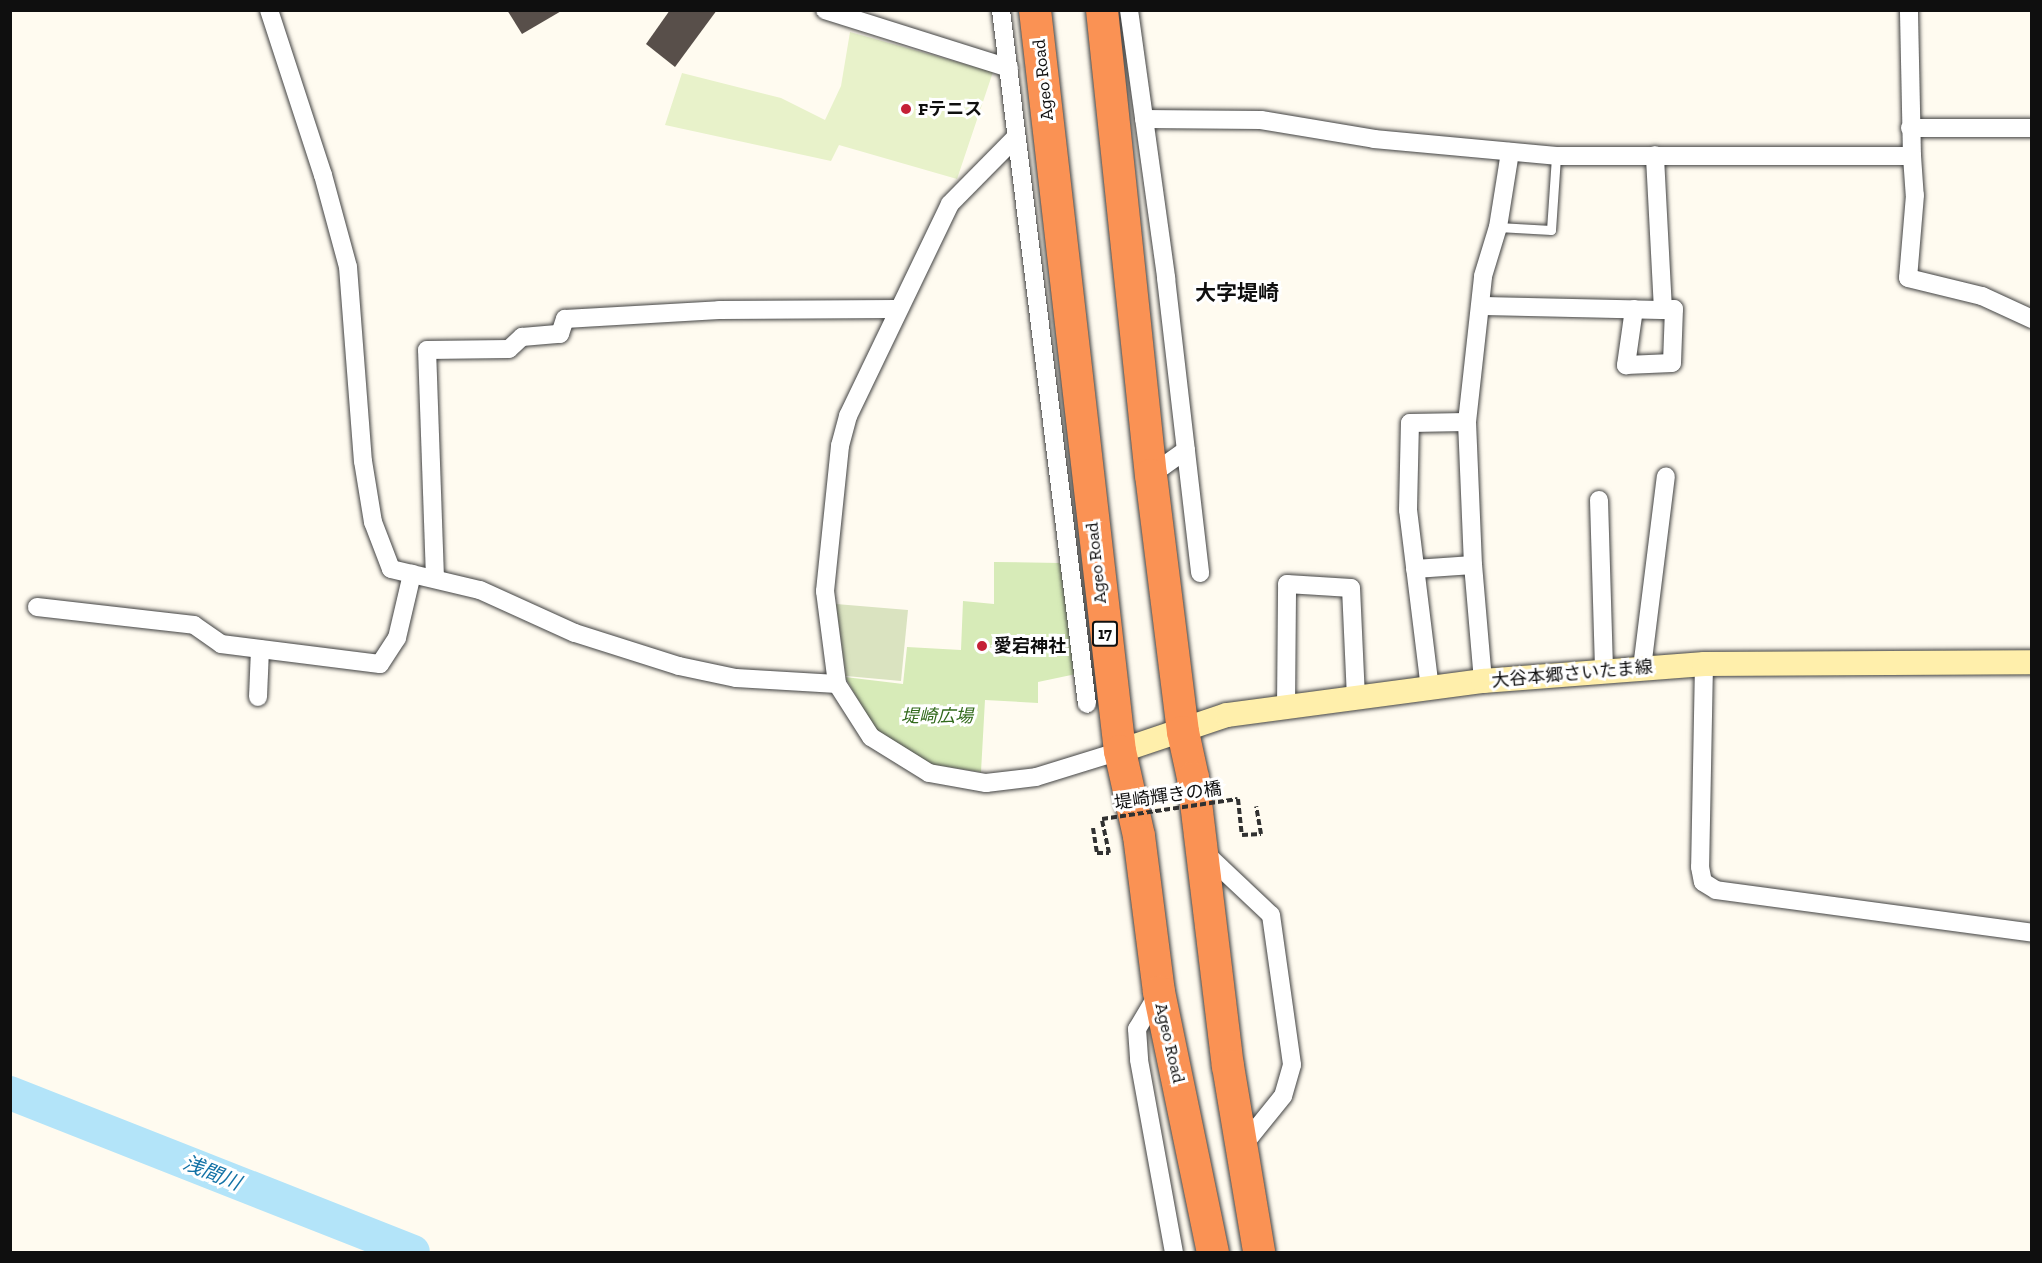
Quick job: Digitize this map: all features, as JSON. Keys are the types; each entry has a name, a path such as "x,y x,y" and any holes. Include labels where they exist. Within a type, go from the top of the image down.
{"highway":[{"name":"Ageo Road","path":"1035,10 1088,612 1138,836 1159,992 1213,1252"},
{"path":"1102,10 1151,475 1183,732 1203,851 1241,1148 1259,1252"}],"main road":[{"name":"大谷本郷さいたま線","path":"1120,751 1183,732 1227,715 1483,681 1704,664 2031,662"}],"street":[{"path":"269,10 323,175 348,267 363,461 373,522 391,569 480,590 575,633 679,666 736,678 837,684"},
{"path":"825,10 1009,68"},
{"path":"1001,10 1015,138 1088,612 1087,704"},
{"path":"1129,10 1200,573"},
{"path":"1909,10 1910,128 1915,195 1908,278 1982,296 2031,319"},
{"path":"1144,119 1261,120 1374,140 1556,156 1655,154 1912,156"},
{"path":"1910,128 2031,128"},
{"path":"1015,138 951,204 896,309 848,416 840,446 825,591 837,684 871,737 929,773 987,783 1036,777 1120,751"},
{"path":"1483,681 1473,566 1467,422 1482,306 1483,276 1498,227 1510,152"},
{"path":"1655,154 1663,310"},
{"path":"1482,306 1674,309 1672,363 1626,365 1634,309"},
{"path":"435,578 427,350 509,349 522,337 560,334 565,319 719,310 896,309"},
{"path":"1430,689 1408,510 1410,423 1467,422"},
{"path":"1151,475 1186,450"},
{"path":"1642,669 1666,476"},
{"path":"1599,500 1604,671"},
{"path":"1415,569 1473,566"},
{"path":"38,607 194,625 221,644 380,664 397,638 412,574"},
{"path":"1286,708 1287,584 1351,588 1356,699"},
{"path":"258,697 260,649"},
{"path":"1704,664 1700,867 1703,882 1716,890 2031,933"},
{"path":"1203,851 1271,915 1292,1065 1283,1096 1241,1148"},
{"path":"1159,992 1137,1029 1139,1060 1174,1252"}],"lane":[{"path":"1498,227 1551,230 1556,156"}],"path":[{"name":"堤崎輝きの橋","path":"1092,828 1097,854 1109,853 1102,819 1238,799 1242,835 1261,834 1256,806"}],"green space":[{"name":"Fテニス","path":"850,32 993,72 957,179 839,145 831,161 665,125 682,73 781,98 825,120 841,86"},
{"name":"堤崎広場","path":"994,562 1060,563 1076,674 1038,682 1038,703 985,700 981,772 923,763 876,730 845,677 903,684 907,647 961,650 963,601 994,604"},
{"path":"836,604 908,610 901,681 846,676"}],"building":[{"path":"507,10 563,10 522,34"},
{"path":"670,10 717,10 675,67 646,44"}],"waterway":[{"name":"浅間川","path":"10,1093 413,1252"}],"place":[{"name":"Fテニス","path":"906,109"},
{"name":"愛宕神社","path":"982,646"}],"district":[{"name":"大字堤崎","path":"1237,293"}]}
